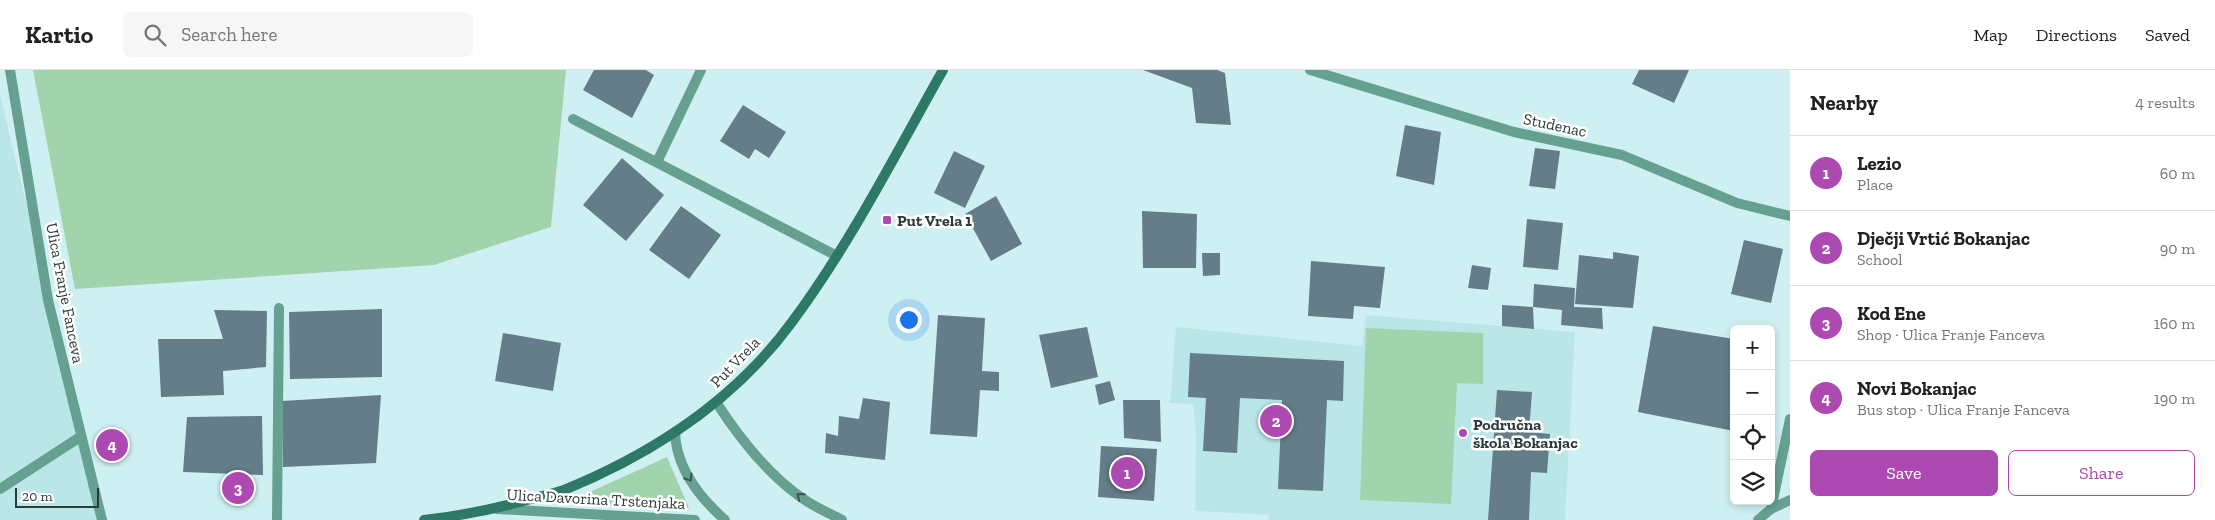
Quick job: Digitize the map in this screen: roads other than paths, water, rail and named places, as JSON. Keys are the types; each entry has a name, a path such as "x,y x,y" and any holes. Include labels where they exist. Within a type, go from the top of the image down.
{"main road":[{"name":"Put Vrela","path":"424,520 496,509 562,491 629,460 675,432 716,402 754,366 791,324 836,256 943,70"}],"street":[{"name":"Ulica Franje Fanceva","path":"10,70 48,300 80,437 102,520"},
{"path":"657,162 701,70"},
{"name":"Studenac","path":"1310,70 1514,132 1622,155 1737,203 1790,216"},
{"path":"573,119 836,256"},
{"path":"277,520 279,308"},
{"path":"716,402 732,426 778,478 807,502 842,520"},
{"path":"1771,509 1790,419"},
{"path":"675,432 675,446 682,466 696,489 725,520"},
{"path":"0,489 80,437"},
{"path":"1758,520 1771,509 1790,500"},
{"name":"Ulica Davorina Trstenjaka","path":"496,509 637,519 695,520"}],"place":[{"name":"Put Vrela 1","path":"887,220"},
{"name":"Dječji Vrtić Bokanjac","path":"1276,421"},
{"name":"Područna škola Bokanjac","path":"1463,433"},
{"name":"Novi Bokanjac","path":"112,445"},
{"name":"Lezio","path":"1127,473"},
{"name":"Kod Ene","path":"238,488"}]}
